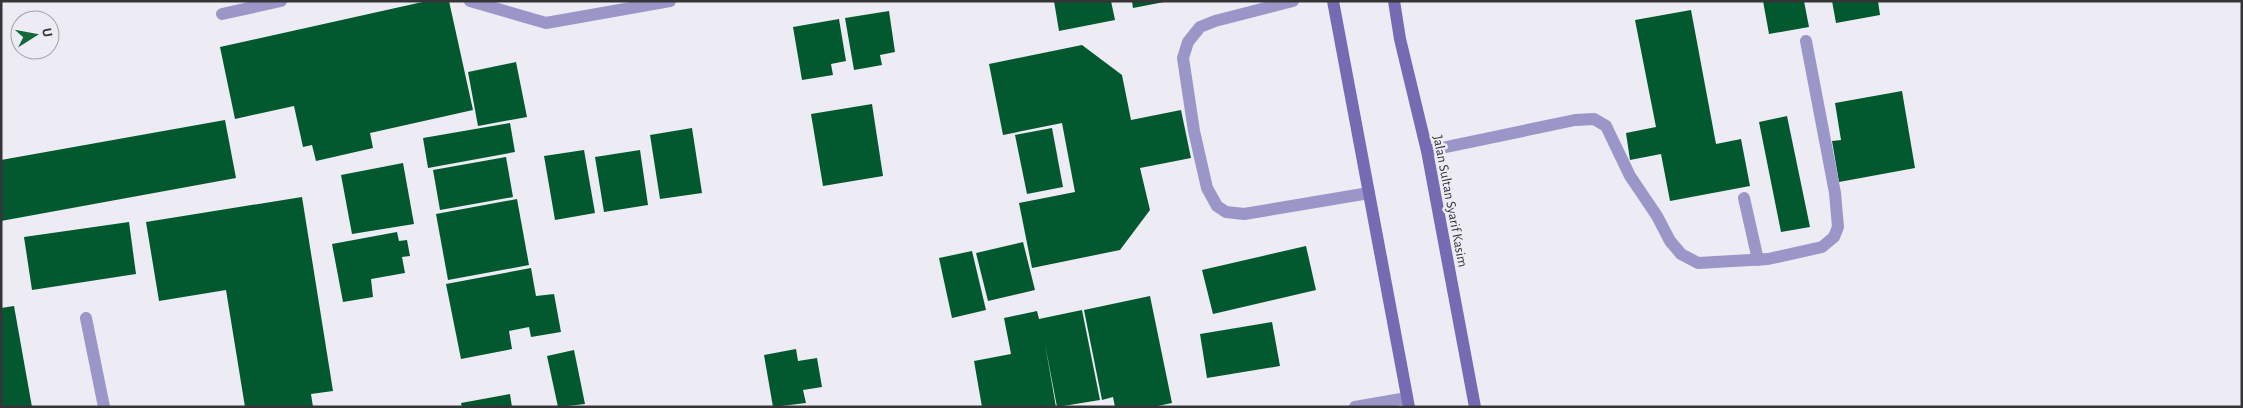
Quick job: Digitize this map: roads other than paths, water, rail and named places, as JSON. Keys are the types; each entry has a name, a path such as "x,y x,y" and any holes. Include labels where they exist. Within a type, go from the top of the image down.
{"street":[{"path":"222,14 281,1"},
{"path":"470,1 546,23 670,1"},
{"path":"1292,1 1200,27 1188,42 1183,58 1194,131 1207,188 1217,206 1226,212 1244,214 1369,193"},
{"path":"1333,1 1339,45 1408,402 1356,407"},
{"name":"Jalan Sultan Syarif Kasim","path":"1394,1 1400,39 1427,151 1475,407"},
{"path":"1427,151 1575,120 1594,119 1606,126 1630,176 1658,216 1670,242 1681,254 1698,263 1758,260 1822,247 1834,237 1838,227 1836,193 1806,41"},
{"path":"1744,198 1758,260"},
{"path":"86,318 104,407"}]}
